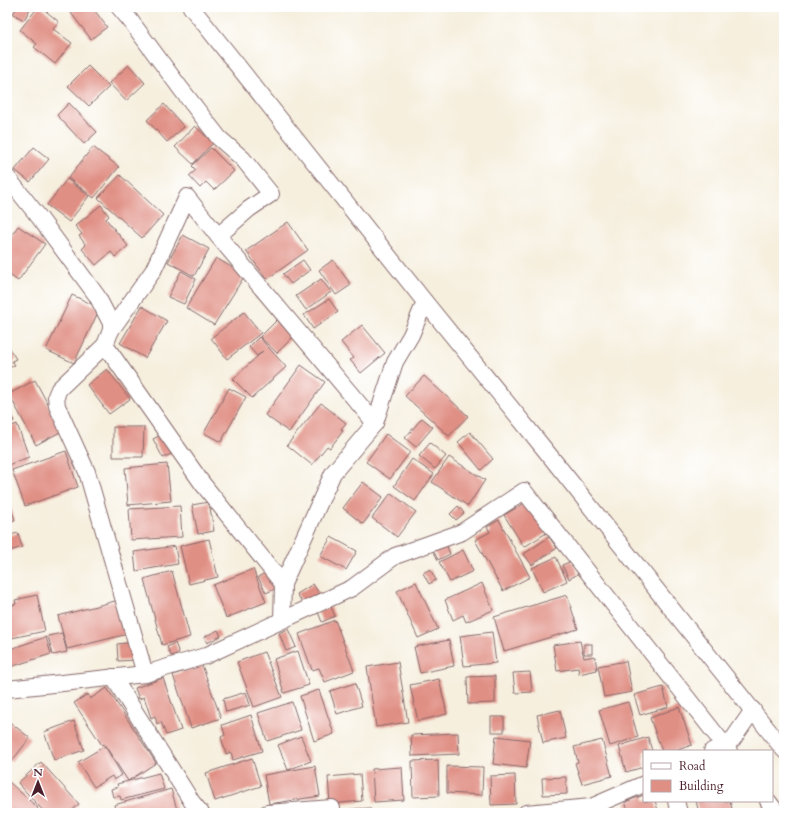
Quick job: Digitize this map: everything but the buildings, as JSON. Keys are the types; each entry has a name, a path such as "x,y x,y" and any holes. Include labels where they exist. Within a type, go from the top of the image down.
{"street":[{"path":"118,7 130,20 219,138 243,158 271,194 249,209 218,236"},
{"path":"191,7 784,750"},
{"path":"7,177 39,217 97,296 111,323 111,330"},
{"path":"145,674 87,472 60,415 56,396 59,389 105,345 111,330 152,271 187,197 375,423"},
{"path":"282,620 283,584 333,473 375,423 395,362 411,336 425,302"},
{"path":"105,345 202,483 283,584"},
{"path":"7,689 145,674 205,656 352,588 396,556 462,532 524,491 722,749 733,739 753,710"},
{"path":"113,677 192,802 201,813"},
{"path":"526,813 591,807 643,784"},
{"path":"676,802 679,813"},
{"path":"769,802 777,813"},
{"path":"267,813 332,808"}]}
